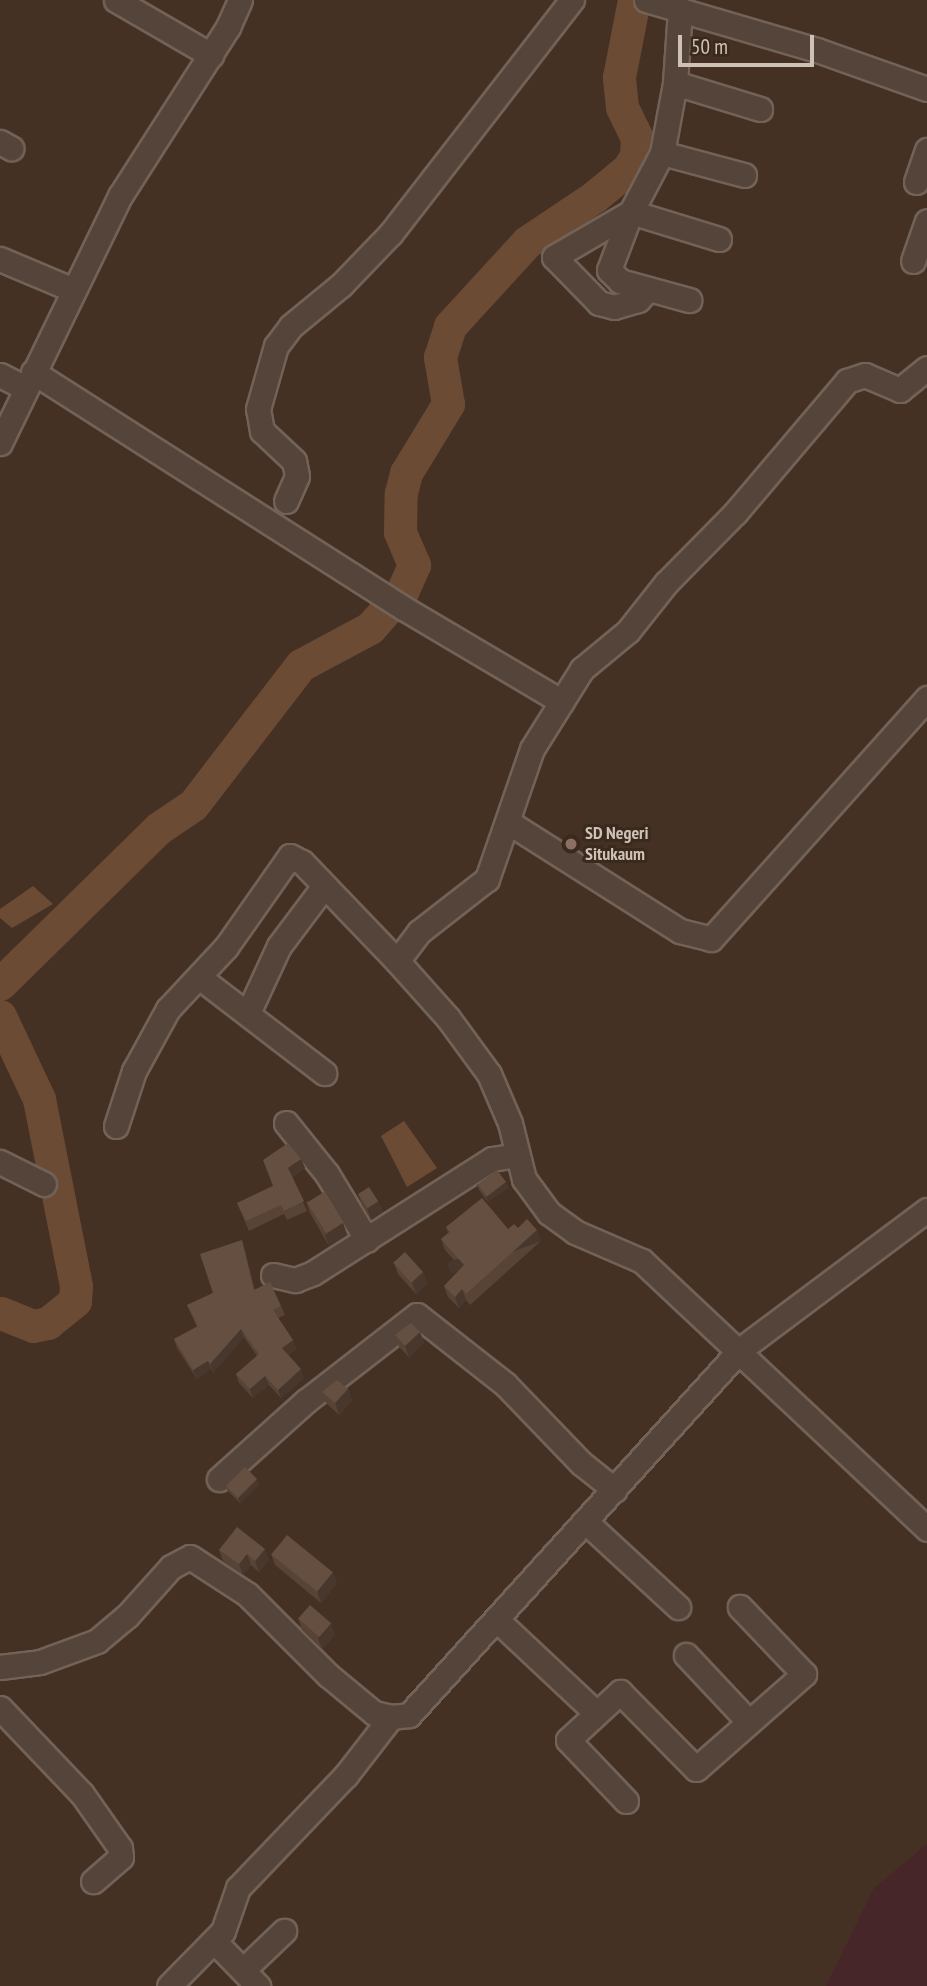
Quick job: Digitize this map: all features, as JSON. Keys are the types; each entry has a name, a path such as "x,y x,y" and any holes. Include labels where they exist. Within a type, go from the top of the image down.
{"street":[{"path":"116,0 211,55"},
{"path":"0,443 71,289 120,196 211,55 240,0"},
{"path":"286,501 297,476 293,461 262,431 258,409 276,346 291,326 341,285 391,233 572,0"},
{"path":"599,303 610,276 609,267 631,212 662,153 676,83 664,5 927,89"},
{"path":"676,83 760,109"},
{"path":"916,182 927,150"},
{"path":"662,153 744,176"},
{"path":"648,289 638,300 614,307 599,303 554,257 565,246 631,212 719,239"},
{"path":"913,261 927,221"},
{"path":"0,258 71,289"},
{"path":"610,276 689,300"},
{"path":"397,961 419,932 483,885 508,822 506,813 532,749 582,669 628,631 848,381 865,375 900,390 927,368"},
{"path":"0,375 29,380 562,702"},
{"path":"508,822 680,931 711,939 927,698"},
{"path":"116,1126 134,1071 161,1020 239,930 290,856 302,862 448,1018 489,1074 510,1123 524,1179 563,1225 642,1261 741,1349 927,1529"},
{"path":"248,1013 279,946 324,886"},
{"path":"199,976 324,1073"},
{"path":"286,1123 320,1163 367,1240"},
{"path":"273,1275 295,1280 313,1273 492,1159 516,1155"},
{"path":"0,1162 44,1184"},
{"path":"0,1667 40,1662 97,1641 127,1616 171,1567 190,1557 247,1594 328,1675 374,1713 391,1717 418,1709 741,1349 927,1210"},
{"path":"219,1479 306,1401 417,1315 505,1384 581,1463 615,1490"},
{"path":"587,1523 678,1607"},
{"path":"626,1801 568,1740 620,1692 696,1769 804,1674 740,1607"},
{"path":"497,1620 596,1713"},
{"path":"686,1656 749,1722"},
{"path":"0,1708 76,1787 120,1848 121,1857 93,1881"},
{"path":"169,1986 215,1942 238,1888 346,1775 391,1717"},
{"path":"215,1942 251,1978 284,1931"}],"shaded area":[{"path":"33,886 53,904 12,928 0,918 0,909"},
{"path":"404,1121 437,1168 407,1187 381,1136"},
{"path":"927,1844 927,1986 826,1986 874,1888"}],"building":[{"path":"288,1143 301,1159 288,1168 304,1201 284,1211 281,1205 246,1221 237,1203 273,1186 263,1160"},
{"path":"497,1170 506,1182 487,1196 478,1184"},
{"path":"369,1187 378,1201 367,1208 358,1194"},
{"path":"324,1192 343,1223 326,1233 307,1203"},
{"path":"482,1198 508,1229 514,1224 518,1228 527,1219 537,1230 466,1294 462,1289 455,1297 444,1286 464,1265 441,1239 450,1232 446,1227"},
{"path":"242,1240 254,1290 270,1282 281,1306 273,1310 293,1340 282,1348 301,1369 278,1390 265,1376 250,1389 236,1374 259,1354 241,1329 210,1364 208,1361 193,1370 174,1339 198,1326 187,1305 213,1293 200,1254"},
{"path":"405,1252 423,1272 411,1283 393,1263"},
{"path":"411,1323 420,1332 405,1346 395,1335"},
{"path":"337,1380 348,1389 335,1403 322,1392"},
{"path":"245,1467 257,1479 238,1498 226,1486"},
{"path":"237,1527 265,1549 255,1561 247,1554 239,1564 219,1550"},
{"path":"287,1535 333,1572 317,1592 271,1554"},
{"path":"310,1605 331,1623 319,1637 298,1619"}],"waterway":[{"path":"0,984 159,828 193,805 301,665 370,628 402,592 414,565 400,532 401,493 406,473 448,404 440,357 450,326 527,242 594,197 628,169 636,156 637,138 622,107 619,77 634,0"},
{"path":"0,1016 39,1099 76,1286 75,1301 48,1323 33,1326 0,1313"}],"place":[{"name":"SD Negeri Situkaum","path":"571,844"}]}
